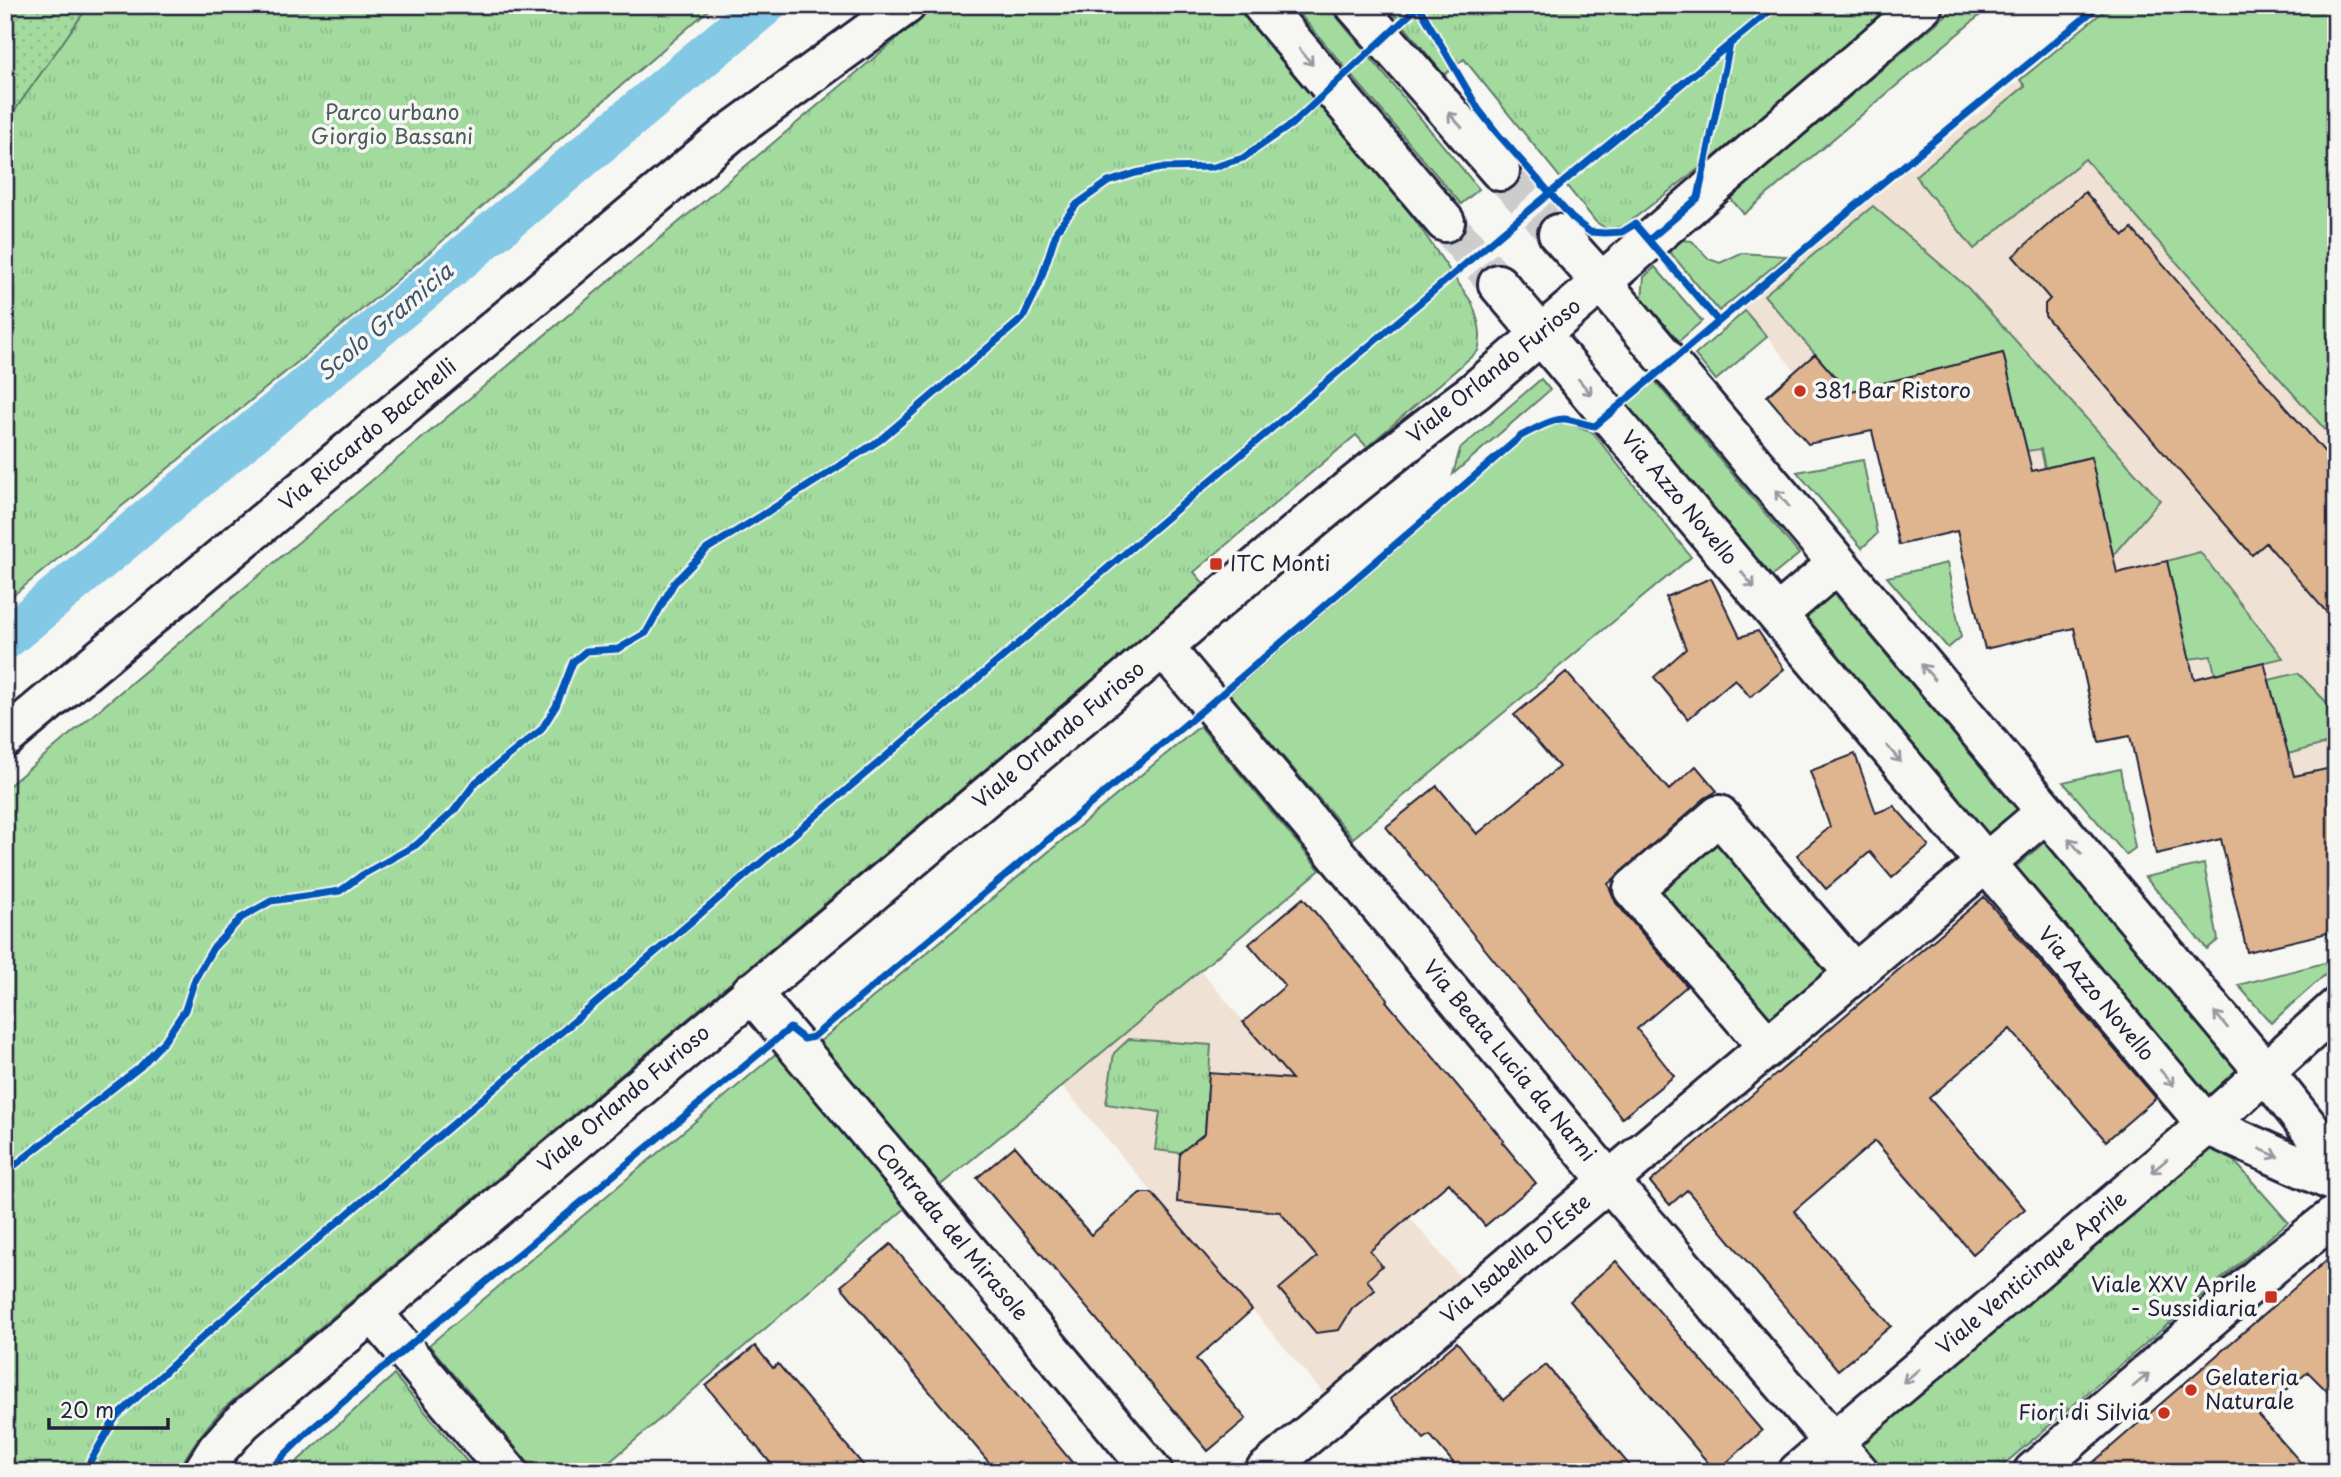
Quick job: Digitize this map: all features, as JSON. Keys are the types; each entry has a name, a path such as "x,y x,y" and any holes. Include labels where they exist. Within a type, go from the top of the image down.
{"street":[{"name":"Via Riccardo Bacchelli","path":"730,133 860,5"},
{"name":"Via Riccardo Bacchelli","path":"5,738 730,133 906,5"},
{"path":"1262,5 1445,222"},
{"path":"1354,5 1500,171"},
{"name":"Viale Orlando Furioso","path":"202,1472 242,1422 1406,443 1475,392 1923,5"},
{"path":"1558,234 2265,1072 2336,1162"},
{"name":"Via Azzo Novello","path":"1499,284 2207,1125"},
{"path":"1777,615 1837,564"},
{"name":"Via Beata Lucia da Narni","path":"1164,648 1609,1181 1858,1472"},
{"path":"1986,863 2046,813"},
{"path":"1768,1046 1633,889 1719,815 1855,974"},
{"name":"Via Isabella D'Este","path":"1264,1472 1986,863"},
{"name":"Contrada del Mirasole","path":"751,992 1153,1472"},
{"name":"Viale Venticinque Aprile","path":"1798,1472 2207,1125 2336,1008"},
{"path":"2207,1125 2336,1183"},
{"path":"2033,1472 2273,1265 2336,1215"},
{"path":"372,1312 508,1472"}],"shaded area":[{"path":"2020,80 2085,158 2336,442 2336,931 2247,952 2247,834 2156,854 2134,757 2164,750 2160,729 2099,742 2073,628 1985,649 1963,555 1987,524 1899,545 1878,430 1808,445 1767,396 1795,371 1741,304"},
{"path":"1200,970 1461,1278 1325,1395 1062,1086"}],"green space":[{"path":"5,5 89,5 5,124"},
{"name":"Parco urbano Giorgio Bassani","path":"89,5 714,5 394,283 5,602 5,124"},
{"path":"937,5 1238,5 1382,172 1472,303 1480,332 1478,351 1367,447 1356,435 1194,572 1205,585 224,1408 198,1438 178,1472 5,1472 5,789"},
{"path":"1292,5 1327,5 1479,189 1461,204"},
{"path":"1387,5 1893,5 1715,156 1624,226 1607,229 1596,222 1464,59 1444,75"},
{"path":"1958,5 1992,5 1744,214 1730,198"},
{"path":"2111,5 2336,5 2336,442 2085,159 1974,249 1915,176 2025,86 2020,80"},
{"path":"1873,206 1968,288 2160,500 2113,555 2091,457 2045,468 2041,449 2027,451 2003,353 1848,392 1764,295"},
{"path":"1680,240 1692,241 1709,259 1720,263 1741,253 1786,256 1719,311 1669,251"},
{"path":"1655,267 1702,321 1679,341 1642,299 1644,277"},
{"path":"1745,311 1767,337 1716,380 1695,355"},
{"path":"1541,379 1550,390 1453,474 1460,449"},
{"path":"1655,381 1799,554 1766,581 1622,408"},
{"path":"1565,422 1593,433 1691,557 1353,838 1229,694 1524,439"},
{"path":"1863,460 1877,534 1862,548 1797,472"},
{"path":"2200,552 2283,658 2215,674 2211,656 2189,659 2167,561"},
{"path":"1947,563 1961,637 1948,648 1887,577"},
{"path":"1834,593 2019,811 1986,840 1800,621"},
{"path":"2298,673 2336,712 2336,741 2288,754 2269,680"},
{"path":"1200,726 1320,870 938,1187 818,1043"},
{"path":"2120,769 2135,848 2126,855 2063,782"},
{"path":"1718,839 1829,968 1769,1019 1658,891"},
{"path":"2046,841 2242,1072 2206,1103 2010,872"},
{"path":"2204,864 2218,940 2207,949 2145,877"},
{"path":"2336,960 2336,965 2271,1023 2238,985"},
{"path":"1129,1039 1211,1045 1204,1145 1180,1153 1155,1150 1160,1112 1106,1104 1114,1053"},
{"path":"778,1052 907,1207 598,1472 536,1472 429,1345"},
{"path":"2215,1139 2288,1222 1995,1472 1879,1472 1856,1444"},
{"path":"394,1375 476,1472 286,1472 292,1466"}],"building":[{"path":"2085,192 2124,236 2132,229 2336,465 2336,623 2266,543 2252,555 2045,316 2045,304 2050,299 2013,256"},
{"path":"2003,353 2032,471 2091,457 2117,573 2167,561 2194,679 2264,662 2294,776 2336,767 2336,931 2247,952 2221,839 2156,854 2130,736 2099,742 2074,628 1985,649 1957,531 1899,545 1872,431 1808,444 1767,396 1815,354 1848,392"},
{"path":"1711,578 1740,637 1758,631 1784,669 1750,697 1735,679 1688,719 1654,677 1686,649 1666,597"},
{"path":"1566,672 1669,790 1696,766 1717,791 1705,798 1608,884 1616,903 1687,986 1637,1029 1674,1076 1622,1118 1386,827 1437,786 1477,834 1559,767 1514,715"},
{"path":"1855,754 1876,813 1894,806 1929,846 1892,878 1870,852 1826,889 1797,855 1830,827 1810,771"},
{"path":"1984,897 2156,1098 2106,1141 2010,1029 1929,1098 2025,1209 1973,1254 1875,1141 1794,1211 1891,1326 1838,1370 1687,1190 1670,1205 1650,1182"},
{"path":"1303,898 1536,1183 1485,1226 1449,1183 1370,1251 1382,1266 1367,1280 1375,1290 1352,1309 1339,1330 1316,1333 1279,1289 1317,1257 1280,1212 1177,1202 1180,1153 1205,1133 1209,1073 1292,1079 1243,1022 1285,986 1249,944"},
{"path":"1015,1146 1091,1235 1140,1193 1152,1193 1252,1310 1196,1359 1246,1419 1208,1451 977,1178"},
{"path":"891,1244 1080,1472 997,1472 841,1286"},
{"path":"2336,1252 2336,1400 2308,1372 2257,1413 2309,1472 2082,1472"},
{"path":"1616,1261 1762,1431 1716,1472 1570,1301"},
{"path":"1457,1342 1503,1400 1546,1365 1635,1472 1461,1472 1430,1435 1424,1439 1390,1399"},
{"path":"755,1346 773,1368 778,1364 869,1472 778,1472 706,1386"}],"waterway":[{"name":"Scolo Gramicia","path":"5,639 765,5"}],"tunnel":[{"path":"1500,171 1558,234"},
{"path":"1445,222 1498,284"}],"cycle path":[{"path":"1418,5 1479,110 1572,218 1590,232 1622,232 1635,224 1718,321"},
{"path":"5,1173 140,1067 165,1040 185,1010 195,979 213,948 241,918 271,901 340,891 362,875 416,845 453,812 476,782 541,730 556,706 573,662 586,651 618,649 646,633 674,583 707,549 880,440 1023,318 1039,285 1057,230 1077,204 1108,182 1136,173 1161,168 1214,167 1243,158 1292,124 1420,5"},
{"path":"84,1472 116,1417 206,1334 1503,232 1777,5"},
{"path":"267,1472 309,1431 404,1350 790,1028 804,1039 813,1037 1211,703 1521,436 1547,423 1563,419 1595,426 1880,185 2100,5"},
{"path":"1649,240 1698,198 1730,44"}],"place":[{"name":"381 Bar Ristoro","path":"1800,391"},
{"name":"ITC Monti","path":"1216,564"},
{"name":"Viale XXV Aprile - Sussidiaria","path":"2271,1297"},
{"name":"Gelateria Naturale","path":"2191,1390"},
{"name":"Fiori di Silvia","path":"2164,1413"}]}
